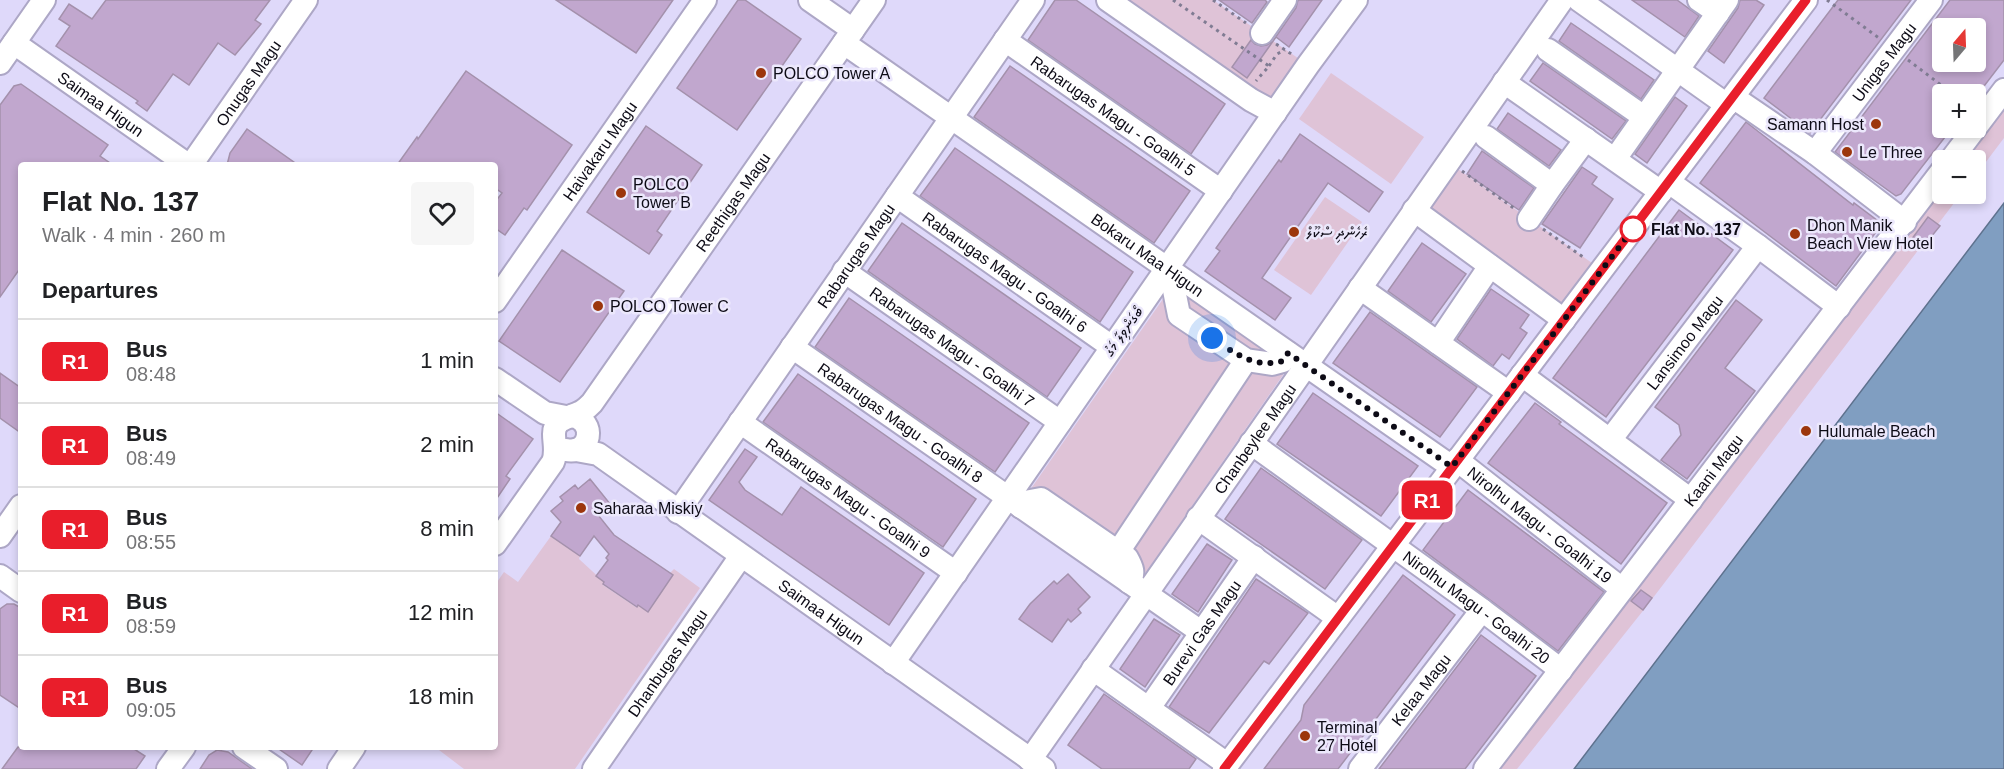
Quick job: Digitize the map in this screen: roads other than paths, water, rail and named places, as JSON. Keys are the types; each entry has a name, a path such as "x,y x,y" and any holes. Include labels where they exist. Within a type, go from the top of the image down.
{"street":[{"path":"0,63 44,0"},
{"name":"Onugas Magu","path":"192,162 306,0"},
{"name":"Haivakaru Magu","path":"498,297 705,0"},
{"name":"Bokaru Maa Higun","path":"810,0 849,37 951,118 1297,359 1455,464"},
{"name":"Reethigas Magu","path":"571,432 874,0"},
{"name":"Rabarugas Magu","path":"678,512 1033,0"},
{"path":"1108,0 1251,100 1275,113"},
{"path":"1262,33 1284,0"},
{"name":"ބޯގަންވިލާ މަގު","path":"893,663 956,573 1015,502 1060,422 1112,347 1174,274 1221,190 1356,0"},
{"name":"Chanbeylee Magu","path":"1037,764 1137,588 1198,518 1251,443 1297,359 1360,288 1562,0"},
{"path":"1579,0 1678,70 1815,153 1905,222"},
{"name":"Unigas Magu","path":"1815,153 1931,0"},
{"path":"1093,669 1149,708 1225,767 1730,101 1797,3"},
{"path":"1615,159 1678,70 1715,4"},
{"name":"Rabarugas Magu - Goalhi 5","path":"1005,40 1221,190"},
{"name":"Saimaa Higun","path":"14,43 186,162"},
{"path":"1548,50 1644,117"},
{"path":"1504,81 1615,159 1665,187 1758,246 1839,307"},
{"path":"1959,150 2004,90"},
{"path":"1486,138 1552,185"},
{"path":"1529,219 1586,139"},
{"name":"Kaani Magu","path":"1485,769 1932,185"},
{"name":"Rabarugas Magu - Goalhi 6","path":"897,196 1112,347"},
{"path":"1414,210 1564,320"},
{"name":"Lansimoo Magu","path":"1610,440 1758,246"},
{"path":"1438,343 1490,266"},
{"name":"Rabarugas Magu - Goalhi 7","path":"844,272 1060,422"},
{"path":"1174,274 1174,290 1179,315 1246,360 1272,364 1297,359"},
{"path":"1360,288 1438,343 1515,384 1610,440 1691,500"},
{"name":"Rabarugas Magu - Goalhi 8","path":"792,347 1202,633"},
{"path":"1118,552 1246,360"},
{"name":"Saimaa Higun","path":"498,381 678,512 1037,764"},
{"name":"Rabarugas Magu - Goalhi 9","path":"740,422 956,573"},
{"path":"498,540 553,462 571,432"},
{"name":"Nirolhu Magu - Goalhi 20","path":"1251,443 1561,670"},
{"name":"Nirolhu Magu - Goalhi 19","path":"1455,464 1622,589"},
{"path":"1015,502 1041,499 1127,558 1132,567 1137,588"},
{"path":"0,536 18,510"},
{"path":"1198,518 1338,618"},
{"name":"Dhanbugas Magu","path":"594,769 741,556"},
{"name":"Burevi Gas Magu","path":"1149,708 1254,557"},
{"name":"Kelaa Magu","path":"1360,769 1482,610"},
{"path":"168,769 181,750"},
{"path":"248,750 276,769"},
{"path":"339,769 352,750"}],"water":[{"path":"2004,203 2004,769 1574,769"}],"place":[{"name":"POLCO Tower A","path":"761,73"},
{"name":"Samann Host","path":"1876,124"},
{"name":"Le Three","path":"1847,152"},
{"name":"POLCO Tower B","path":"621,193"},
{"name":"Flat No. 137","path":"1633,229"},
{"name":"ރެހެންދި ސްކޫލް","path":"1294,232"},
{"name":"Dhon Manik Beach View Hotel","path":"1795,234"},
{"name":"POLCO Tower C","path":"598,306"},
{"name":"Hulumale Beach","path":"1806,431"},
{"name":"Saharaa Miskiy","path":"581,508"},
{"name":"Terminal 27 Hotel","path":"1305,736"}]}
